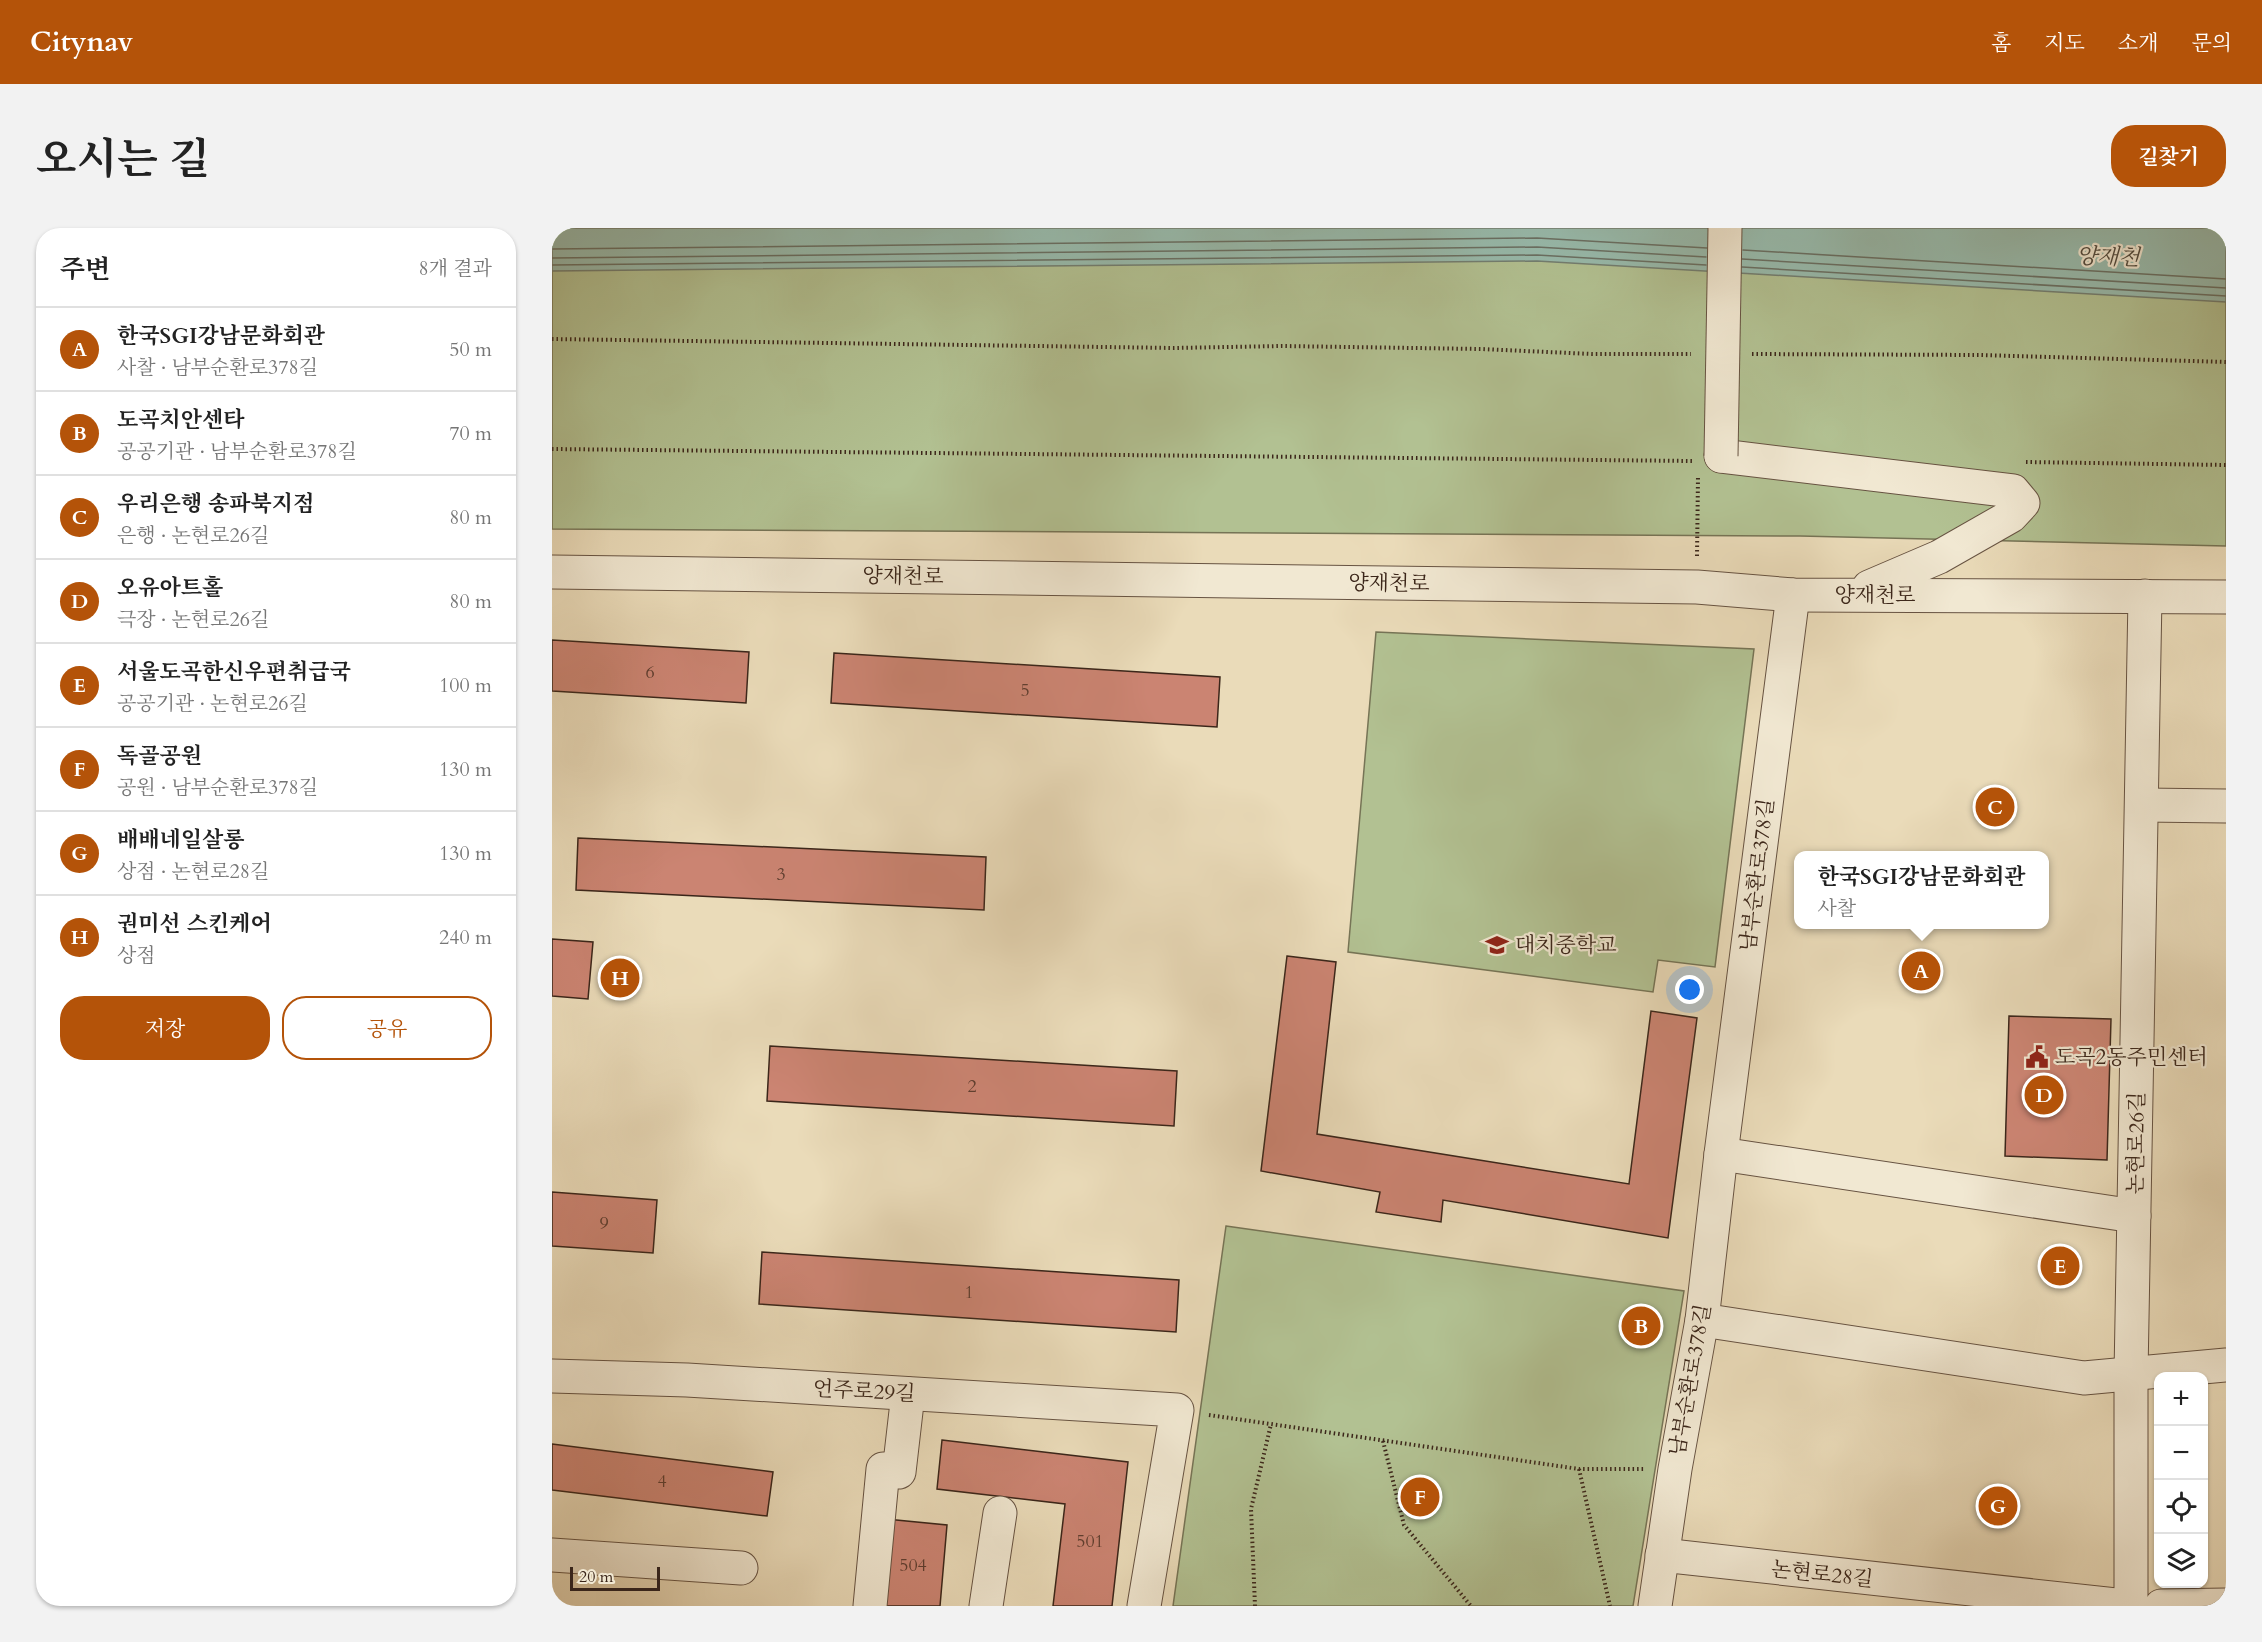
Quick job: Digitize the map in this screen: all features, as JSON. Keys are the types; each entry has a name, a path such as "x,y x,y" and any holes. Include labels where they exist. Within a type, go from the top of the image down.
{"street":[{"path":"1725,228 1705,463 2013,491 2023,503 2011,516 1939,557 1869,587"},
{"name":"양재천로","path":"552,572 1697,587 1793,595 2226,597"},
{"name":"남부순환로378길","path":"1655,1606 1675,1469 1702,1320 1721,1154 1793,595"},
{"name":"논현로26길","path":"2131,1606 2131,1374 2145,596"},
{"path":"2142,805 2226,806"},
{"path":"1721,1154 2134,1216"},
{"path":"1702,1320 2084,1378 2226,1365"},
{"name":"언주로29길","path":"552,1376 687,1380 1177,1410"},
{"path":"870,1606 882,1469 900,1472 908,1394"},
{"path":"1144,1606 1177,1410"},
{"path":"986,1606 1000,1513"},
{"path":"552,1555 741,1568"},
{"name":"논현로28길","path":"1662,1555 2125,1606"},
{"path":"2161,1606 2226,1605"}],"path":[{"path":"552,339 1174,348 1281,346 1481,348 1592,354 1695,354"},
{"path":"1742,354 1979,355 2226,362"},
{"path":"552,449 1705,463 1697,587"},
{"path":"1177,1410 1579,1469 1675,1469"},
{"path":"1255,1606 1251,1509 1272,1424"},
{"path":"1383,1441 1404,1525 1471,1606"},
{"path":"1579,1469 1610,1606"}],"green space":[{"path":"552,228 2226,228 2226,546 1800,536 552,529"},
{"path":"1376,632 1754,649 1715,967 1658,960 1653,992 1348,952"},
{"path":"1226,1226 1684,1291 1633,1606 1173,1606"}],"water":[{"name":"양재천","path":"552,228 2226,228 2226,302 1537,261 552,271"}],"building":[{"path":"552,640 749,652 746,703 552,691"},
{"path":"834,653 1220,677 1217,727 831,703"},
{"path":"578,838 986,857 984,910 576,890"},
{"path":"552,939 593,942 588,999 552,996"},
{"path":"1287,956 1336,962 1317,1134 1629,1184 1651,1011 1697,1018 1668,1238 1443,1200 1441,1222 1376,1212 1380,1192 1261,1171"},
{"path":"2009,1016 2111,1019 2107,1160 2005,1156"},
{"path":"770,1046 1177,1071 1174,1126 767,1101"},
{"path":"552,1192 657,1200 653,1253 552,1246"},
{"path":"762,1252 1179,1280 1176,1332 759,1304"},
{"path":"942,1440 1128,1462 1112,1606 1053,1606 1065,1504 937,1489"},
{"path":"552,1444 773,1472 767,1516 552,1490"},
{"path":"886,1519 947,1525 940,1606 878,1606"}],"place":[{"name":"우리은행 송파북지점","path":"1995,807"},
{"name":"대치중학교","path":"1497,945"},
{"name":"한국SGI강남문화회관","path":"1921,971"},
{"name":"권미선 스킨케어","path":"620,978"},
{"name":"도곡2동주민센터","path":"2037,1057"},
{"name":"오유아트홀","path":"2044,1095"},
{"name":"서울도곡한신우편취급국","path":"2060,1266"},
{"name":"도곡치안센타","path":"1641,1326"},
{"name":"독골공원","path":"1420,1497"},
{"name":"배배네일살롱","path":"1998,1506"}]}
